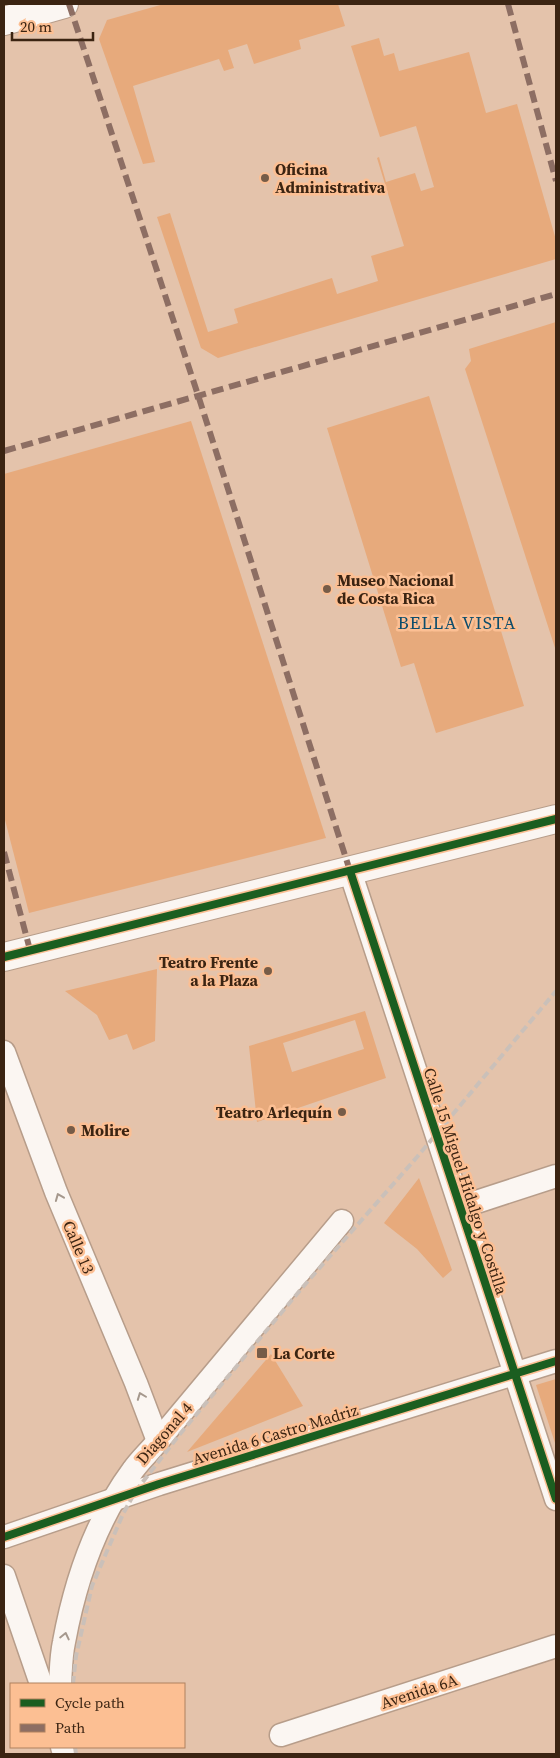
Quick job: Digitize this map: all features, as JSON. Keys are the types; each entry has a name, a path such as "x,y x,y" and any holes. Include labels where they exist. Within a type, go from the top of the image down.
{"highway":[{"path":"4,21 64,4"},
{"path":"4,957 556,819"}],"street":[{"name":"Calle 15 Miguel Hidalgo y Costilla","path":"350,871 556,1499"},
{"name":"Calle 13","path":"4,1052 56,1192 136,1383 158,1442"},
{"path":"461,1207 556,1176"},
{"name":"Diagonal 4","path":"60,1683 63,1644 77,1589 97,1532 113,1499 134,1468 158,1442 342,1221"},
{"name":"Avenida 6 Castro Madriz","path":"4,1537 159,1484 556,1361"},
{"path":"4,1576 41,1683"},
{"name":"Avenida 6A","path":"281,1735 556,1646"}],"shaded area":[{"path":"164,4 338,4 345,26 299,40 301,49 254,64 247,44 228,50 234,68 224,71 219,59 133,86 155,162 143,164 99,39 107,20"},
{"path":"379,38 384,56 394,53 399,71 469,52 486,113 517,104 556,240 556,259 218,358 201,348 157,217 170,213 208,332 238,323 234,309 332,278 337,294 378,281 371,256 404,246 377,158 379,157 386,182 415,173 421,191 434,187 416,126 380,137 351,46"},
{"path":"556,322 556,651 465,369 471,361 469,349"},
{"path":"429,396 524,706 436,733 414,663 401,667 327,428"},
{"path":"191,421 326,838 29,913 4,816 4,474"},
{"path":"157,969 155,1041 133,1050 127,1034 109,1040 97,1015 65,991"},
{"path":"365,1011 386,1078 257,1122 249,1046","holes":["355,1020 364,1049 292,1072 283,1043"]},
{"path":"419,1178 452,1270 443,1278 417,1249 384,1223"},
{"path":"271,1354 303,1406 187,1452"},
{"path":"556,1379 556,1446 536,1385"}],"railway":[{"path":"73,1683 76,1656 92,1586 123,1514 135,1492 180,1434 302,1288 417,1157 556,991"},
{"path":"75,1748 76,1754"}],"marked path":[{"path":"69,4 198,395 350,871"},
{"path":"508,4 556,181"},
{"path":"4,451 556,294"},
{"path":"4,852 30,950"}],"cycle path":[{"path":"4,957 556,819"},
{"path":"350,871 556,1499"},
{"path":"4,1537 159,1484 556,1361"}],"place":[{"name":"Oficina Administrativa","path":"265,178"},
{"name":"Museo Nacional de Costa Rica","path":"327,589"},
{"name":"Teatro Frente a la Plaza","path":"268,971"},
{"name":"Teatro Arlequín","path":"342,1112"},
{"name":"Molire","path":"71,1130"},
{"name":"La Corte","path":"262,1353"}],"district":[{"name":"BELLA VISTA","path":"457,623"}]}
